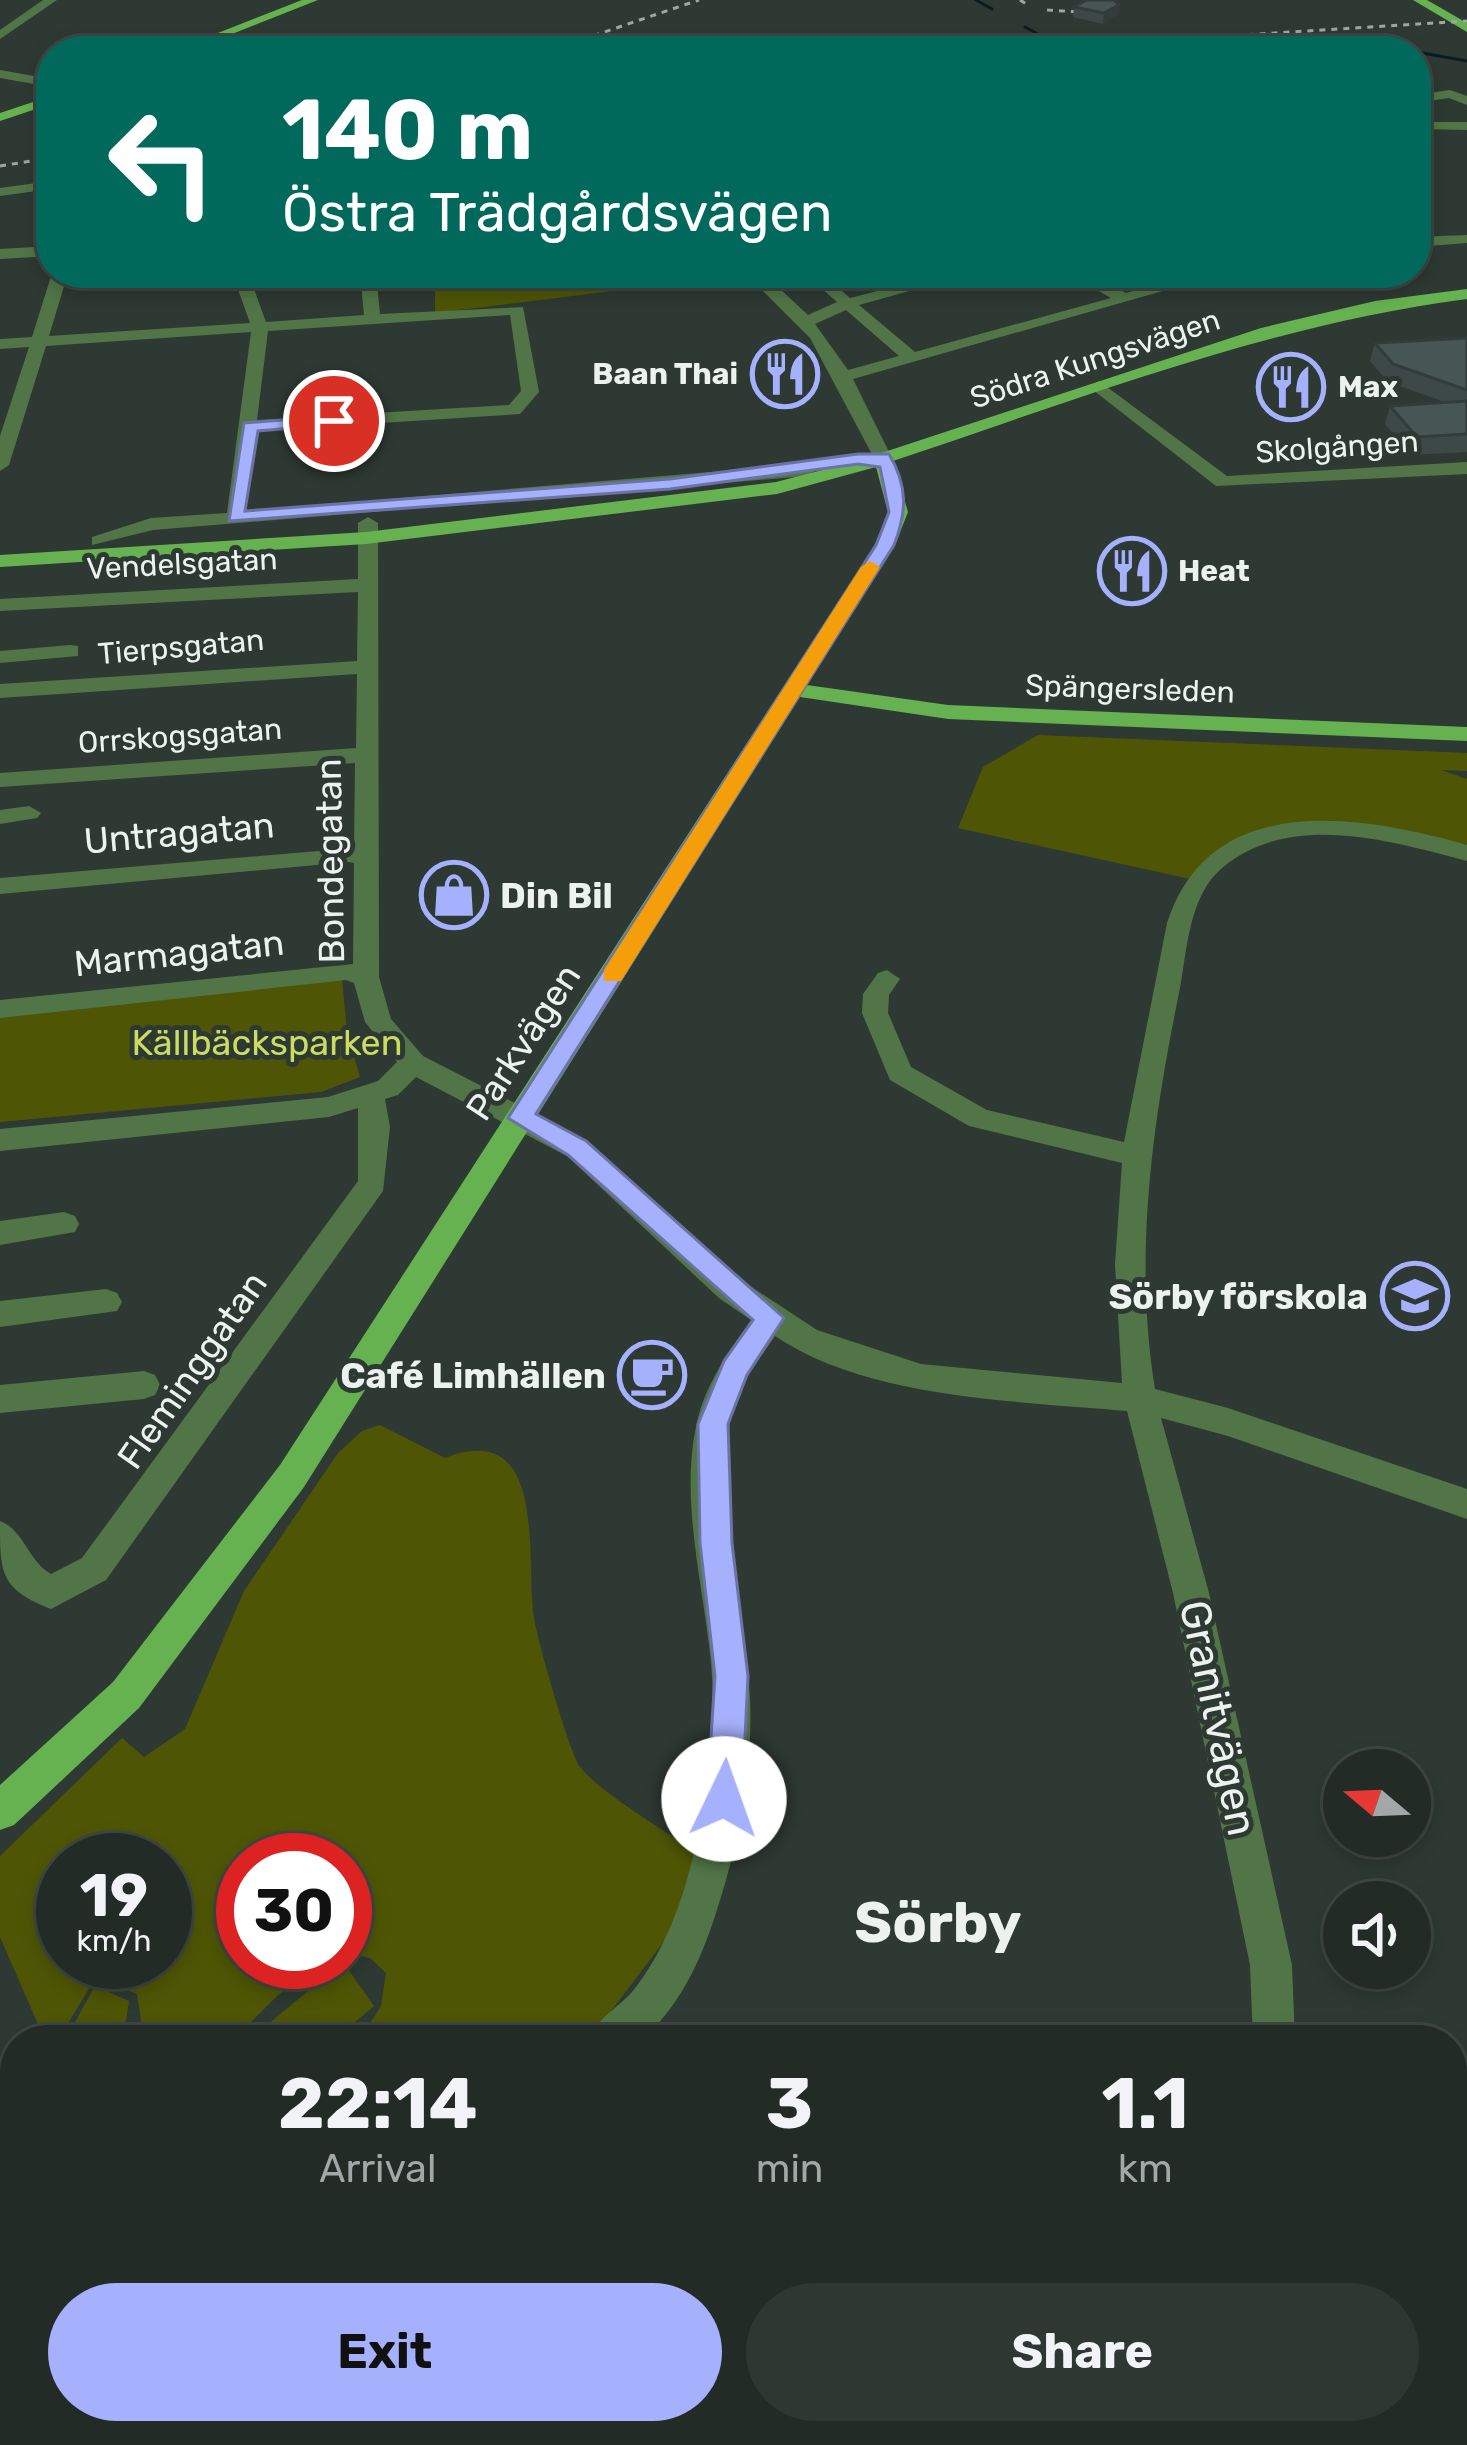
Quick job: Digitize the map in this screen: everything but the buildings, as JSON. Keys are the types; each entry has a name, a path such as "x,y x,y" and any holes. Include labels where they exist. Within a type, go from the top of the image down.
{"main road":[{"path":"217,36 312,0"},
{"path":"1419,0 1467,28"},
{"path":"0,117 36,105"},
{"name":"Södra Kungsvägen","path":"883,458 1312,320 1467,294"},
{"path":"1,550 99,541 367,530 707,488 883,458"},
{"path":"786,486 883,458"},
{"path":"883,458 898,512"},
{"path":"1,550 367,530 786,486 856,487"},
{"path":"877,497 898,512"},
{"name":"Parkvägen","path":"0,1811 126,1695 213,1587 292,1476 885,545 898,512"},
{"name":"Spängersleden","path":"792,689 948,712 1467,734"}],"street":[{"path":"0,35 51,0"},
{"path":"0,74 36,80"},
{"path":"1431,97 1454,94 1462,106"},
{"path":"1431,126 1467,126"},
{"path":"0,192 36,187"},
{"path":"1431,241 1467,239"},
{"path":"0,254 36,252"},
{"path":"0,465 55,288"},
{"path":"236,517 260,327 250,288"},
{"path":"370,288 374,320"},
{"path":"771,288 808,321 846,376 883,458"},
{"path":"830,288 913,359"},
{"path":"808,321 848,303 907,288"},
{"path":"1104,288 1125,299"},
{"path":"846,376 1164,288"},
{"path":"0,344 517,310 530,392 522,404 498,411 250,426"},
{"name":"Skolgången","path":"1099,386 1223,482 1467,469"},
{"path":"99,541 151,524 561,494 768,470 807,470"},
{"name":"Bondegatan","path":"367,530 366,977 378,1022 413,1063 577,1148 770,1318 827,1348 921,1378 1141,1400 1228,1422 1467,1504"},
{"name":"Vendelsgatan","path":"0,605 352,584 367,588"},
{"path":"0,656 70,651"},
{"name":"Tierpsgatan","path":"0,692 366,667"},
{"name":"Orrskogsgatan","path":"0,780 349,753 364,758"},
{"path":"0,817 29,814"},
{"name":"Granitvägen","path":"1273,2025 1271,1965 1190,1590 1141,1400 1131,1313 1136,1156 1184,911 1195,880 1214,862 1269,833 1314,829 1383,833 1467,853"},
{"name":"Untragatan","path":"0,886 350,854 364,858"},
{"name":"Marmagatan","path":"0,1009 347,971 366,977"},
{"path":"887,980 876,994 875,1013 900,1073 979,1119 1136,1156"},
{"path":"0,1140 329,1107 388,1088 413,1063"},
{"name":"Fleminggatan","path":"2,1546 22,1576 51,1593 94,1569 373,1184 376,1127 370,1095"},
{"path":"0,1232 64,1224"},
{"path":"0,1314 106,1301"},
{"path":"626,2025 651,2001 699,1910 716,1840 724,1799 731,1676 716,1543 713,1424 734,1370 770,1318"},
{"path":"0,1399 144,1385"}],"green space":[{"path":"435,288 623,288 605,292 435,313"},
{"path":"1038,735 1467,753 1467,771 1441,770 1467,779 1467,853 1383,833 1269,833 1195,880 958,828 983,767"},
{"name":"Källbäcksparken","path":"342,980 347,1031 360,1077 321,1092 0,1122 0,1014"},
{"path":"380,1425 445,1458 478,1451 502,1458 516,1475 529,1531 536,1630 575,1758 603,1789 699,1854 672,1931 600,2025 369,2025 381,2006 386,1973 372,1960 372,1833 216,1833 216,1989 287,1989 248,2025 142,2025 137,1994 125,1989 192,1989 192,1833 36,1833 36,1989 89,1989 67,2025 38,2025 0,1937 0,1856 122,1738 144,1757 185,1729 244,1591 338,1453 362,1431"},
{"path":"93,1989 102,1989 129,2001 125,2025 73,2025"},
{"path":"310,1989 362,1989 374,2006 352,2025 267,2025"}],"waterway":[{"path":"976,0 992,9"},
{"path":"1025,27 1042,36"},
{"path":"1431,55 1467,61"}],"railway":[{"path":"592,36 699,0"},
{"path":"1020,0 1028,5"},
{"path":"1047,10 1079,12"},
{"path":"1226,36 1467,21"},
{"path":"0,166 36,160"}],"slow traffic":[{"path":"613,976 870,567"}],"place":[{"name":"Baan Thai","path":"785,374"},
{"name":"Max","path":"1291,387"},
{"name":"Heat","path":"1132,571"},
{"name":"Din Bil","path":"454,895"},
{"name":"Sörby förskola","path":"1415,1296"},
{"name":"Café Limhällen","path":"652,1375"}],"district":[{"name":"Sörby","path":"938,1922"}],"route":[{"path":"334,421 250,426 236,517 670,484 768,470 807,470 858,459 883,458 888,467 898,512 885,545 520,1118 577,1148 730,1289 770,1318 734,1370 713,1424 716,1543 731,1676 724,1799"}]}
